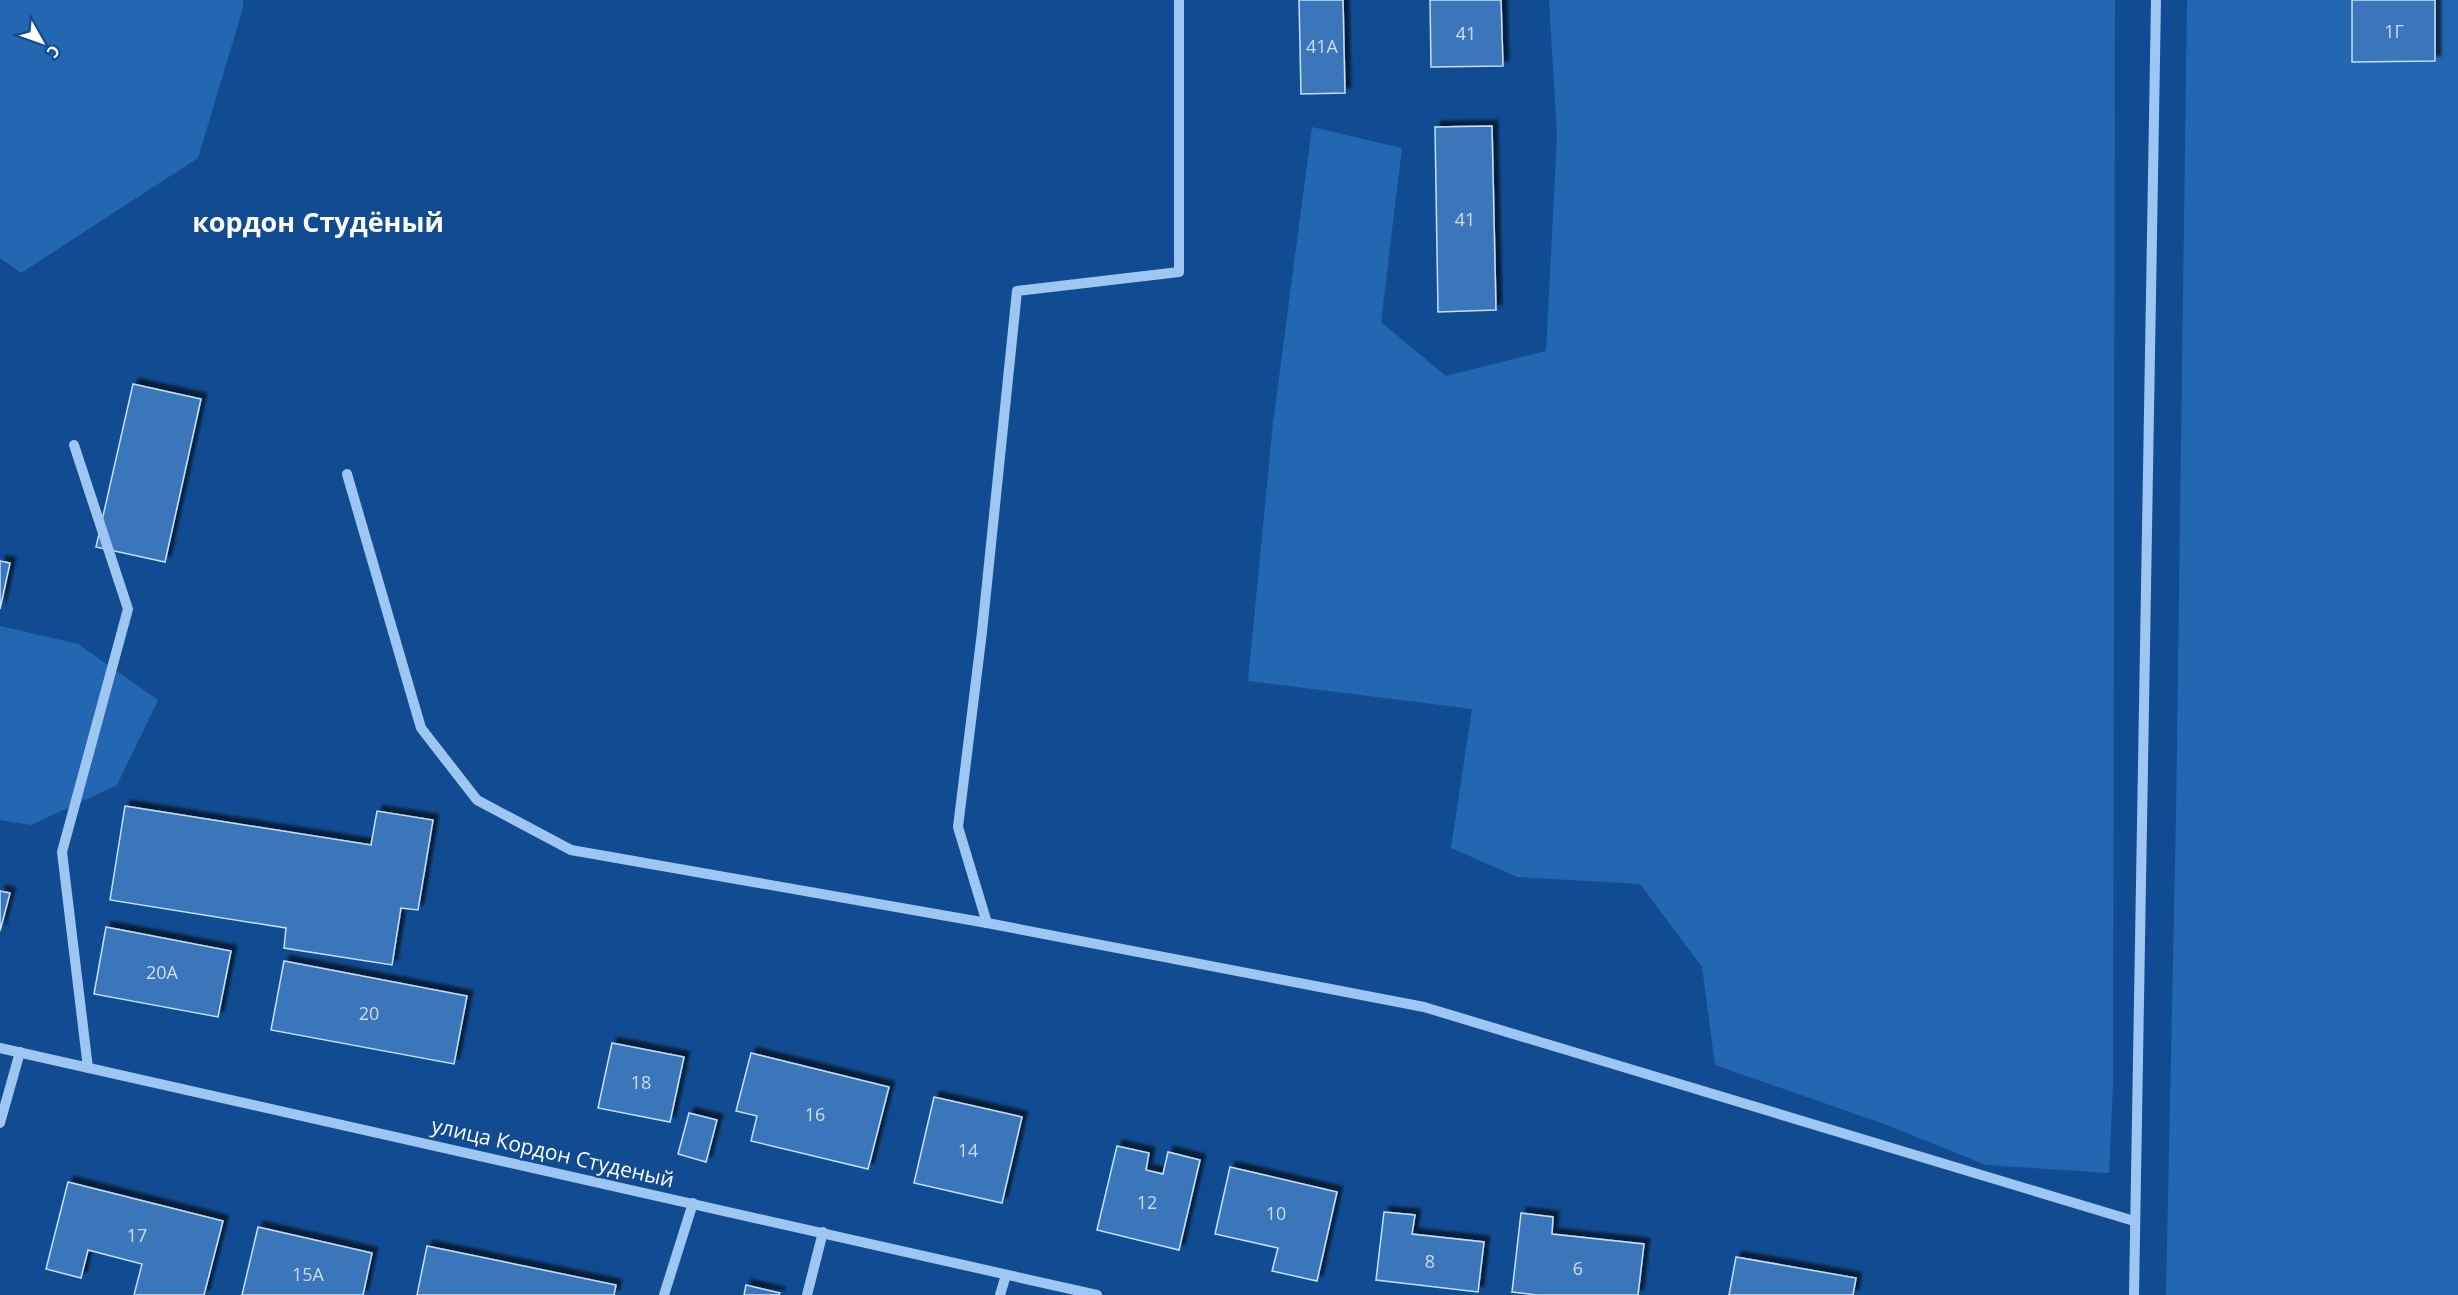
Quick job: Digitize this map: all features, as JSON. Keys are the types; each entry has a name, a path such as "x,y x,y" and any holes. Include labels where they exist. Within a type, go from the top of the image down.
{"street":[{"path":"987,923 957,827 982,632 1017,291 1179,272 1177,222 1179,0"},
{"path":"2134,1295 2156,0"},
{"path":"74,444 128,609 62,852 88,1068"},
{"path":"347,474 422,728 477,800 571,850 987,923 1424,1007 2134,1221"},
{"name":"улица Кордон Студеный","path":"0,1048 1097,1295"},
{"path":"0,1123 20,1052"},
{"path":"664,1295 693,1203"},
{"path":"807,1295 824,1232"},
{"path":"1000,1295 1006,1275"}],"shaded area":[{"path":"0,0 243,0 243,8 198,158 21,273 0,258"},
{"path":"1549,0 2115,0 2113,1084 2109,1173 1986,1165 1887,1125 1715,1065 1702,967 1640,884 1517,877 1451,848 1472,709 1248,681 1273,423 1312,127 1402,148 1381,322 1446,376 1546,351 1557,136"},
{"path":"2187,0 2458,0 2458,1295 2166,1295 2176,817"},
{"path":"0,626 78,644 158,700 117,785 31,825 0,820"}],"building":[{"path":"1299,0 1343,0 1345,93 1301,94"},
{"path":"1430,0 1501,0 1503,66 1431,67"},
{"path":"2352,0 2435,0 2435,61 2352,62"},
{"path":"1492,126 1496,310 1438,312 1435,127"},
{"path":"133,384 201,399 165,562 96,547"},
{"path":"0,561 10,563 0,609"},
{"path":"125,806 371,845 377,811 433,820 418,910 401,908 392,965 284,948 286,928 110,900"},
{"path":"0,891 10,893 0,931"},
{"path":"106,927 231,951 218,1017 94,994"},
{"path":"284,961 467,996 454,1064 271,1030"},
{"path":"612,1043 684,1057 670,1122 598,1108"},
{"path":"751,1053 889,1087 868,1169 751,1141 757,1116 736,1111"},
{"path":"934,1097 1022,1117 1002,1203 914,1183"},
{"path":"689,1113 717,1120 706,1162 678,1154"},
{"path":"1117,1146 1149,1153 1146,1170 1163,1174 1168,1152 1200,1160 1179,1250 1097,1230"},
{"path":"1230,1167 1337,1192 1317,1281 1272,1271 1278,1248 1215,1234"},
{"path":"68,1182 223,1221 204,1295 134,1295 142,1264 88,1250 81,1278 46,1269"},
{"path":"1384,1212 1415,1215 1412,1234 1484,1242 1478,1292 1376,1280"},
{"path":"1521,1213 1553,1217 1552,1234 1644,1244 1638,1295 1537,1295 1512,1292"},
{"path":"258,1227 372,1253 363,1295 242,1295"},
{"path":"427,1246 616,1285 614,1295 417,1295"},
{"path":"1736,1257 1856,1278 1853,1295 1729,1295"},
{"path":"746,1285 780,1293 779,1295 744,1295"}],"district":[{"name":"кордон Студёный","path":"318,221"}]}
